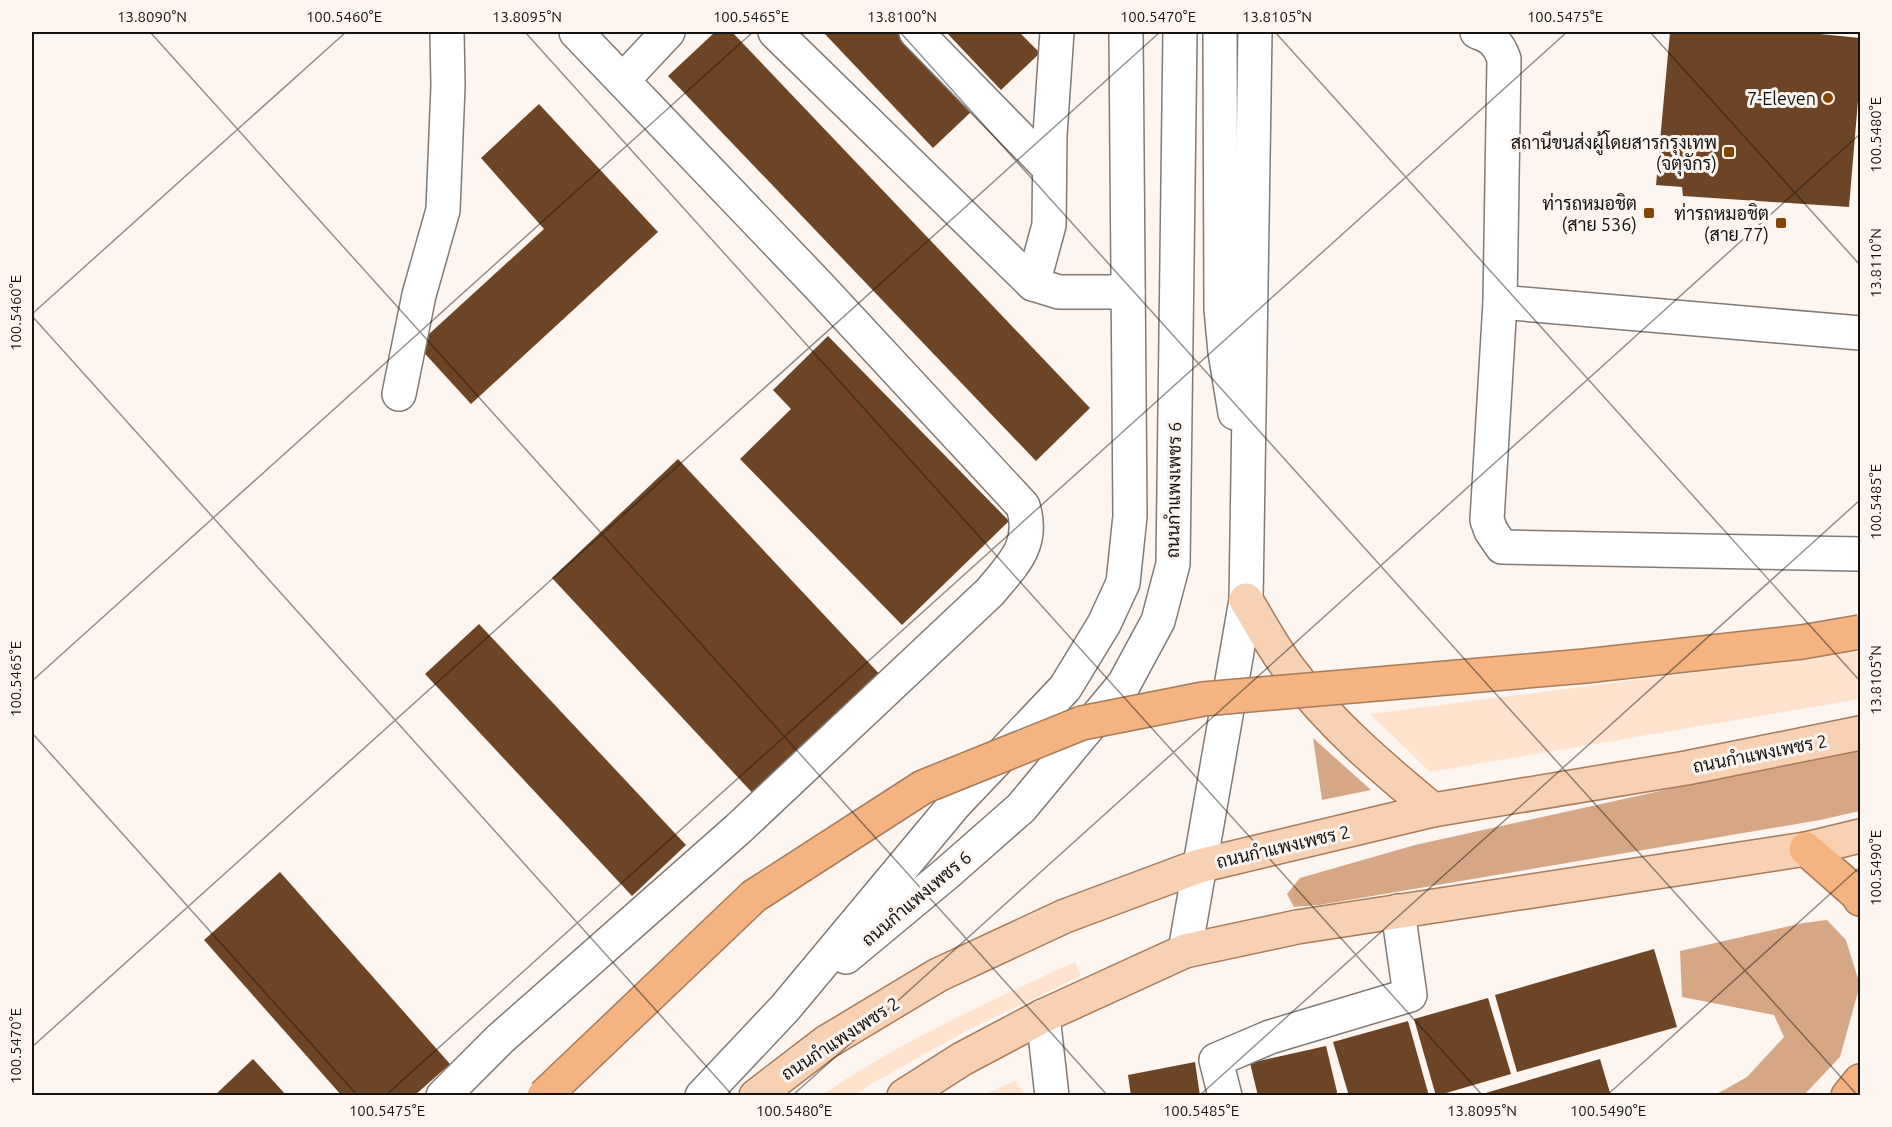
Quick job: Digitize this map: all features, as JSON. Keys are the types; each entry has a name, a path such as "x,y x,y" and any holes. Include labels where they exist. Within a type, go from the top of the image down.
{"highway":[{"path":"544,1095 754,896 922,787 1082,723 1203,699 1585,666 1802,642 1860,632"},
{"path":"1806,849 1860,899"},
{"path":"1848,1095 1860,1081"}],"main road":[{"path":"1246,600 1289,669 1329,717 1372,760 1433,810"},
{"name":"ถนนกำแพงเพชร 2","path":"756,1095 825,1043 938,975 1065,915 1199,866 1433,810 1686,768 1860,733"},
{"path":"904,1095 962,1059 1043,1016 1185,951 1297,927 1806,849 1860,836"}],"street":[{"path":"399,394 419,295 443,210 448,86 447,32"},
{"path":"443,1095 500,1039 738,829 990,592 1019,555 1026,539 1027,521 1023,506 817,284 576,32"},
{"path":"623,80 668,32"},
{"path":"775,32 1033,284 1059,292 1128,292"},
{"path":"916,32 1049,168"},
{"path":"1033,284 1049,225 1049,168 1058,32"},
{"name":"ถนนกำแพงเพชร 6","path":"702,1095 785,1008 955,804 1065,688 1104,624 1123,583 1130,516 1126,32"},
{"name":"ถนนกำแพงเพชร 6","path":"785,1008 1021,808 1124,684 1158,621 1173,564 1180,32"},
{"path":"1221,32 1221,309 1232,402 1249,467"},
{"path":"1185,951 1246,600 1255,32"},
{"path":"1477,32 1491,38 1499,45 1504,59 1500,302 1487,520 1491,531 1502,547 1860,554"},
{"path":"1500,302 1860,333"},
{"path":"1225,1095 1216,1060 1270,1037 1410,996 1398,911"},
{"path":"1043,1016 1051,1095"}],"shaded area":[{"path":"1860,651 1860,699 1430,772 1370,714"},
{"path":"1313,738 1371,790 1322,800"},
{"path":"1860,747 1860,811 1820,820 1319,905 1294,907 1287,894 1300,878 1415,845"},
{"path":"1827,920 1846,940 1860,985 1840,1057 1804,1095 1715,1095 1747,1077 1784,1037 1774,1015 1682,997 1680,951 1803,923"},
{"path":"1075,962 1081,976 970,1029 871,1084 856,1095 822,1095 914,1040"},
{"path":"1015,1081 1025,1095 983,1095"}],"building":[{"path":"715,32 732,32 1090,408 1036,461 668,76"},
{"path":"823,32 896,32 972,111 933,148"},
{"path":"946,32 1019,32 1040,53 1001,90"},
{"path":"1670,32 1800,32 1860,38 1860,77 1849,207 1683,196 1682,187 1656,185"},
{"path":"539,104 658,232 471,404 417,345 544,229 481,158"},
{"path":"828,336 1009,521 902,625 740,459 791,409 773,390"},
{"path":"678,459 886,681 759,800 552,578"},
{"path":"479,624 686,845 632,896 425,674"},
{"path":"280,872 450,1064 414,1096 342,1096 204,940"},
{"path":"1654,949 1677,1027 1517,1072 1495,995"},
{"path":"1488,998 1511,1074 1436,1096 1414,1019"},
{"path":"1408,1021 1429,1096 1349,1096 1333,1042"},
{"path":"1326,1046 1338,1096 1258,1096 1250,1063"},
{"path":"253,1059 287,1096 214,1096"},
{"path":"1600,1059 1611,1096 1479,1096 1479,1095"},
{"path":"1195,1062 1200,1096 1131,1096 1128,1075"}],"place":[{"name":"7-Eleven","path":"1828,98"},
{"name":"สถานีขนส่งผู้โดยสารกรุงเทพ (จตุจักร)","path":"1729,152"},
{"name":"ท่ารถหมอชิต (สาย 536)","path":"1649,213"},
{"name":"ท่ารถหมอชิต (สาย 77)","path":"1781,223"}]}
